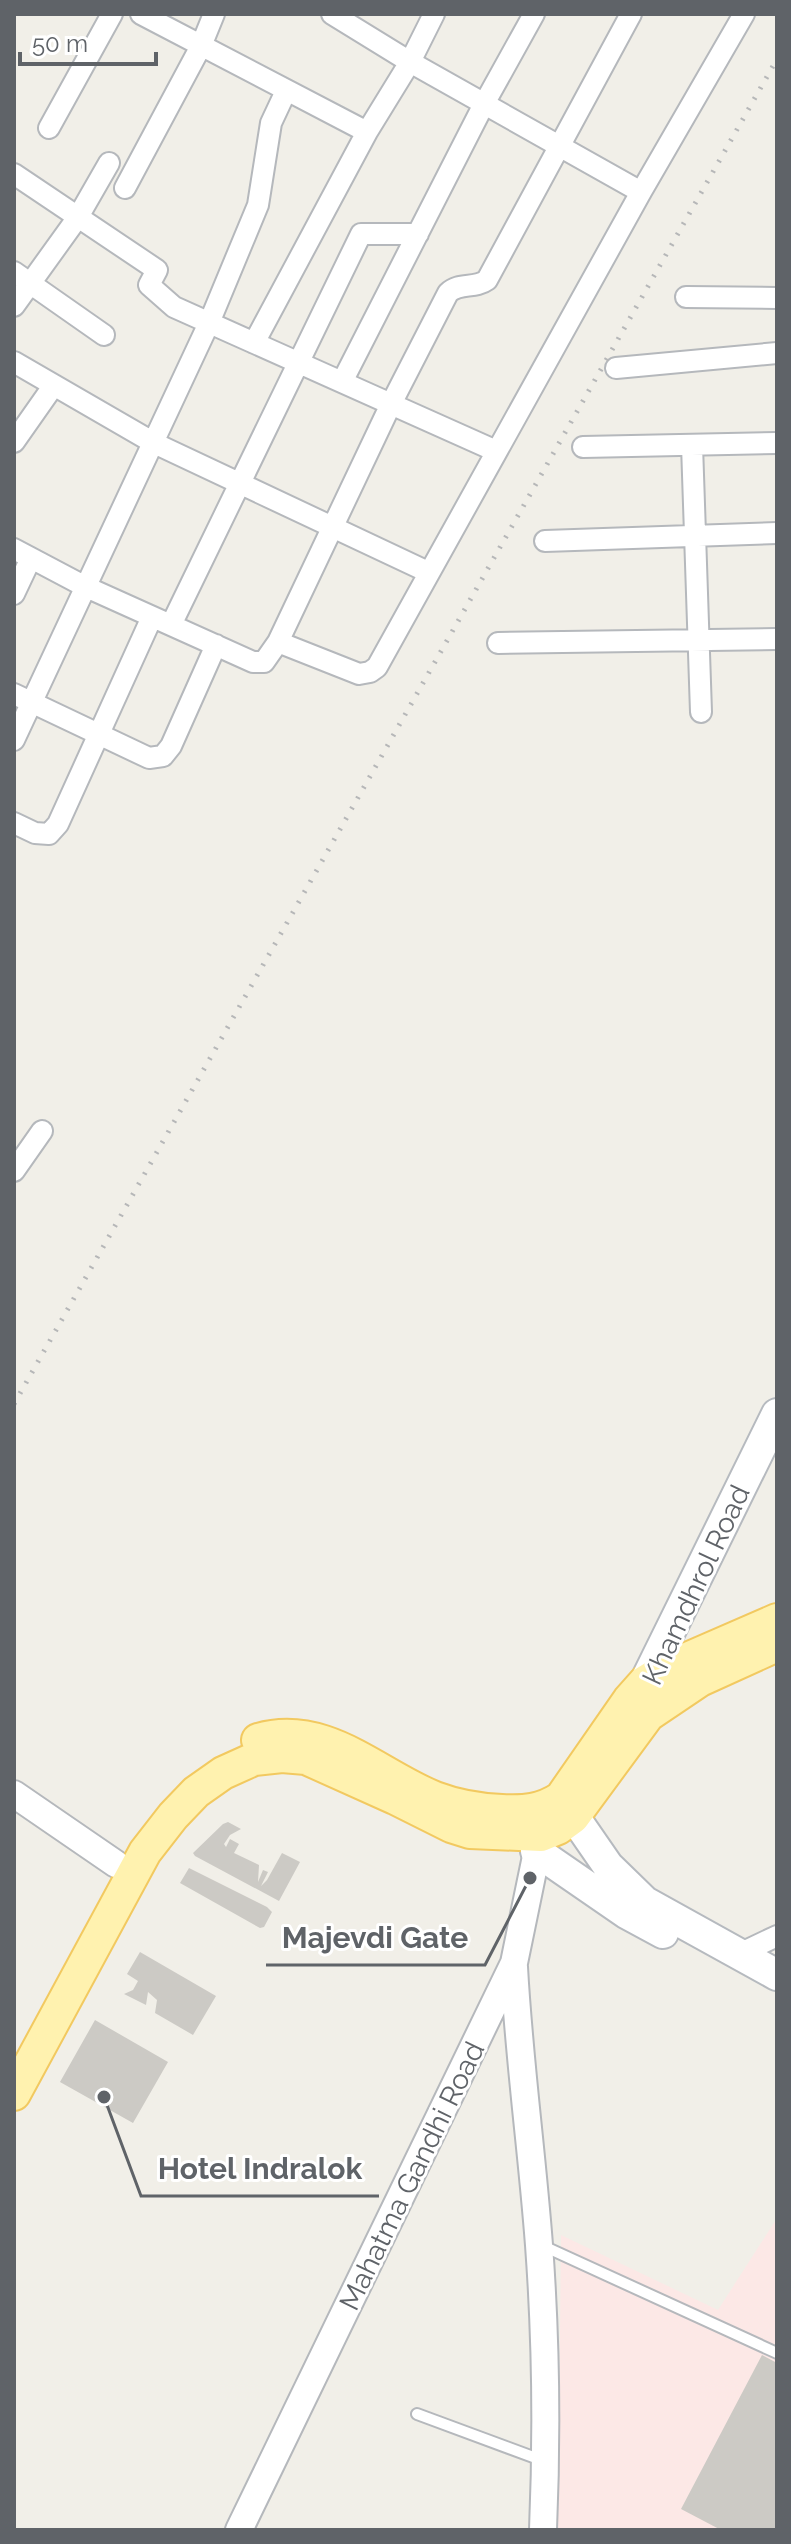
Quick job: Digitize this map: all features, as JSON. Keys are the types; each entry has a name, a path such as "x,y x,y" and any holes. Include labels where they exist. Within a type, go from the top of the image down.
{"main road":[{"name":"Khamdhrol Road","path":"648,1715 645,1682 777,1414"},
{"path":"551,1822 629,1700 645,1682 669,1667 776,1641"},
{"path":"14,2094 145,1852 196,1792 223,1773 254,1759 282,1756 306,1758 470,1832 551,1822 648,1715 700,1680 776,1641"},
{"path":"14,2059 75,1949 116,1864 163,1795 191,1770 218,1753 269,1737 305,1735 342,1749 436,1798 481,1810 526,1812 551,1822 608,1866 645,1902 777,1975"},
{"path":"551,1822 626,1913 777,1996"}],"street":[{"path":"49,128 112,14"},
{"path":"141,14 367,132"},
{"path":"197,44 207,14"},
{"path":"125,188 214,14"},
{"path":"332,14 410,62 641,192"},
{"path":"254,343 434,14"},
{"path":"342,382 484,104 534,14"},
{"path":"14,594 23,554 84,586 253,662 264,662 278,642 391,404 448,293 458,287 479,286 487,280 631,14"},
{"path":"278,642 359,674 377,667 737,17"},
{"path":"14,740 23,698 84,586 209,323 258,205 271,123 286,91"},
{"path":"14,306 22,278 78,217 109,163"},
{"path":"14,174 157,270 149,285 174,307 496,451"},
{"path":"14,823 35,833 49,834 58,824 99,734 240,484 361,234 418,234"},
{"path":"22,278 104,335"},
{"path":"686,297 777,298"},
{"path":"616,368 777,353"},
{"path":"14,362 154,443 428,572"},
{"path":"14,442 54,385"},
{"path":"583,447 777,443"},
{"path":"692,445 701,712"},
{"path":"545,541 777,533"},
{"path":"498,643 777,639"},
{"path":"23,698 149,758 163,756 171,746 216,645"},
{"path":"14,1171 42,1131"},
{"path":"14,1794 116,1864"},
{"name":"Mahatma Gandhi Road","path":"239,2530 514,1963 551,1822"},
{"path":"739,1954 777,1936"},
{"path":"514,1963 539,2244 546,2376 543,2530"}],"lane":[{"path":"539,2244 777,2353"},
{"path":"417,2414 546,2461"}],"shaded area":[{"path":"777,2218 777,2530 558,2530 561,2235 718,2310"}],"building":[{"path":"228,1822 241,1829 230,1835 224,1844 226,1847 230,1839 239,1844 234,1853 259,1865 258,1882 263,1870 268,1872 261,1886 282,1853 300,1862 279,1901 193,1853"},
{"path":"189,1868 267,1907 272,1912 264,1927 260,1928 180,1883"},
{"path":"140,1952 216,1996 193,2035 155,2013 157,2000 148,1992 146,2005 124,1994 133,1990 138,1981 127,1974"},
{"path":"95,2020 168,2062 133,2123 60,2082"},
{"path":"762,2355 777,2363 777,2530 721,2530 681,2509"}],"railway":[{"path":"14,1404 777,59"}],"place":[{"name":"Majevdi Gate","path":"530,1878"},
{"name":"Hotel Indralok","path":"104,2097"}]}
